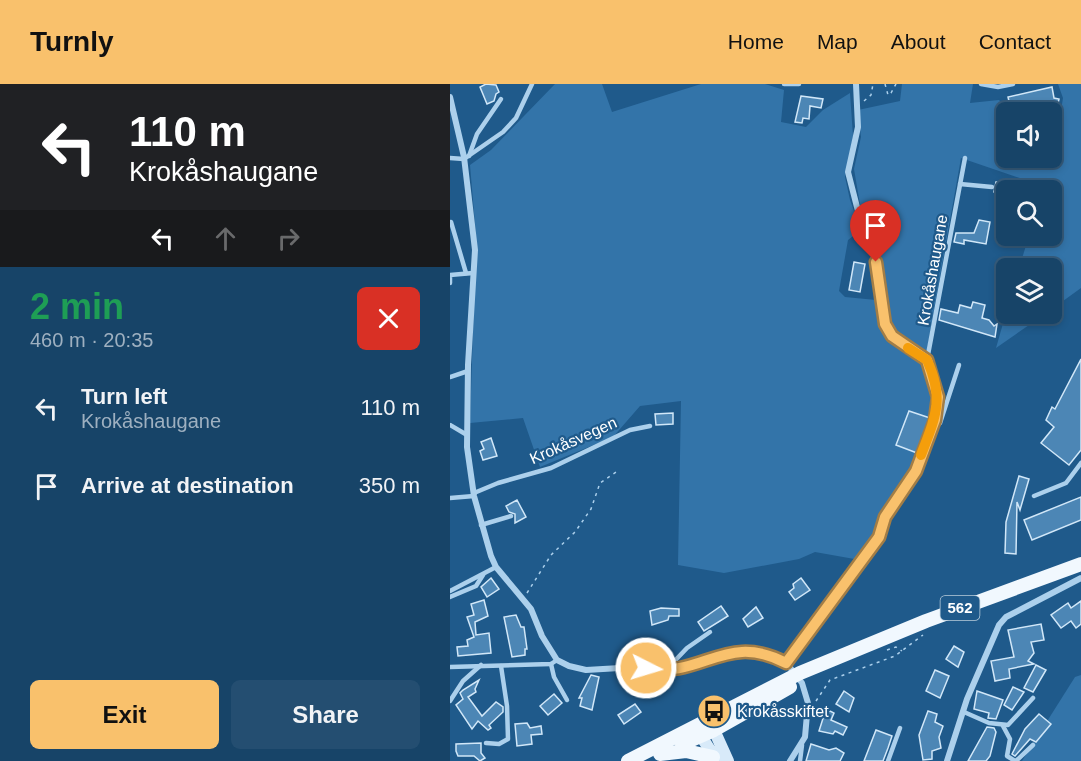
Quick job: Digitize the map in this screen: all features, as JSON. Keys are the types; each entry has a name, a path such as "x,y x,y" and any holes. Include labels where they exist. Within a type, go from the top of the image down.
{"main road":[{"name":"562","path":"645,761 706,730 800,673 926,621 1081,564"},
{"name":"562","path":"628,761 706,730"},
{"path":"706,730 715,759"},
{"path":"706,730 728,761"},
{"path":"660,754 686,751 715,759"}],"street":[{"name":"Krokåshaugane","path":"788,665 879,537 885,517 916,471 937,412 938,397 927,360 892,336 885,324 872,242 858,211 848,172 858,128 855,105 856,84"},
{"path":"450,97 467,158 474,241 470,273 467,435 474,494 481,525 496,567 523,598 554,662 586,670 637,667 665,671 680,670 709,657 738,651 768,655 788,665 805,689 808,711 801,745 790,761"},
{"path":"947,761 964,712 1002,621 1081,578"}],"lane":[{"path":"450,158 467,158 498,137 516,118 532,84"},
{"path":"784,84 799,84"},
{"path":"981,84 1013,84"},
{"path":"467,158 477,134 501,99"},
{"name":"Krokåshaugane","path":"927,360 965,158"},
{"path":"960,184 992,187"},
{"path":"450,283 450,274 470,273 451,222"},
{"name":"Krokåshaugane","path":"930,432 940,423 959,365"},
{"path":"450,377 468,371"},
{"path":"450,425 467,435"},
{"name":"Krokåsvegen","path":"450,498 474,494 498,483 551,468 630,430 650,426"},
{"path":"1034,496 1066,483 1081,463"},
{"path":"481,525 511,516"},
{"path":"450,591 496,567"},
{"path":"450,597 476,586 483,575"},
{"path":"665,671 687,648 710,632"},
{"path":"450,667 554,662 554,677 567,700"},
{"path":"450,701 463,681 481,665"},
{"path":"486,743 500,744 508,739 507,706 501,666"},
{"path":"964,712 989,723 1003,726 1015,719 1033,698"},
{"path":"1003,726 1010,739 1007,756 1015,761 1033,745"},
{"path":"888,761 900,728"},
{"path":"800,761 801,745"}],"path":[{"path":"855,105 871,96 873,84"},
{"path":"885,84 888,95 896,84"},
{"path":"523,598 551,555 575,532 591,509 600,483 619,470"},
{"path":"808,711 830,680 895,656 928,632"}],"shaded area":[{"path":"555,84 602,84 612,112 701,84 765,84 784,90 781,122 806,127 823,110 850,93 853,136 845,177 850,200 861,230 848,240 839,291 845,297 876,300 882,332 886,338 922,364 932,378 935,399 931,419 909,411 897,445 918,453 908,481 860,560 815,552 799,559 724,573 678,565 681,401 640,406 613,437 540,467 523,418 470,423 476,236 470,165 491,150"},
{"path":"902,84 973,84 970,103 999,100 1001,102 996,102 996,168 1062,168 1063,98 1058,84 1081,84 1081,288 1062,302 1062,258 1022,258 1026,246 1062,246 1062,180 1025,180 961,158 926,355 904,343 890,330 886,317 879,253 873,235 862,216 854,169 861,137 858,110 900,101"},
{"path":"1003,324 1031,324 996,348"},
{"path":"1081,675 1081,761 1022,761 1075,677"}],"building":[{"path":"486,84 496,85 499,92 494,101 487,104 480,87"},
{"path":"1052,87 1054,98 1059,99 1058,102 1009,102 1008,97"},
{"path":"801,96 823,99 821,108 810,106 809,119 803,118 802,123 795,122"},
{"path":"979,220 990,222 986,244 964,240 964,244 954,242 956,233 974,233"},
{"path":"854,262 865,264 860,292 849,290"},
{"path":"973,302 985,305 982,318 989,320 994,326 997,324 995,337 939,320 941,309 958,313 960,305 971,308"},
{"path":"1081,359 1081,450 1069,465 1041,443 1054,427 1046,420 1052,407 1055,409"},
{"path":"909,411 930,418 917,453 896,445"},
{"path":"673,413 673,424 656,425 655,414"},
{"path":"491,438 497,456 483,460 480,451 484,449 481,442"},
{"path":"1019,476 1029,479 1020,510 1017,502 1016,554 1005,553 1006,522"},
{"path":"1081,497 1081,520 1032,540 1024,520"},
{"path":"517,500 526,517 515,523 515,514 509,512 506,506"},
{"path":"491,578 499,589 487,597 481,587"},
{"path":"801,578 810,590 795,600 789,592 794,588 793,584"},
{"path":"484,600 488,616 475,622 476,635 489,633 491,653 458,656 457,647 468,646 467,640 474,637 467,617 474,615 471,604"},
{"path":"1081,601 1081,624 1076,628 1071,621 1061,628 1051,615 1068,603 1071,608"},
{"path":"721,606 728,616 704,631 698,622"},
{"path":"756,607 763,618 748,627 743,619"},
{"path":"661,608 679,609 679,616 669,616 668,620 652,625 650,611"},
{"path":"516,615 521,627 524,627 527,649 525,649 525,655 512,657 504,617"},
{"path":"1041,624 1044,640 1031,642 1034,653 1028,661 1034,664 1009,669 1010,678 995,681 991,661 1014,657 1008,630"},
{"path":"954,646 964,652 958,667 946,659"},
{"path":"1036,665 1046,670 1033,692 1024,688"},
{"path":"935,670 949,676 940,698 926,691"},
{"path":"591,675 599,677 592,710 580,706 582,698 579,698"},
{"path":"479,680 476,692 468,697 482,716 496,702 503,707 503,712 489,725 491,728 488,730 478,721 472,729 456,705 463,699 460,693"},
{"path":"1013,687 1024,692 1012,710 1004,705"},
{"path":"844,691 854,698 849,712 836,704"},
{"path":"977,691 1003,700 996,719 988,718 989,713 974,709"},
{"path":"554,694 562,703 548,715 540,706"},
{"path":"635,704 641,712 624,724 618,715"},
{"path":"826,709 834,713 831,720 847,727 843,735 835,731 833,734 819,731"},
{"path":"928,711 937,714 935,722 943,726 939,737 941,748 932,751 932,759 923,760 919,735"},
{"path":"1039,714 1051,724 1036,742 1030,739 1015,756 1012,754 1025,729"},
{"path":"527,723 530,728 541,726 542,734 531,735 532,744 517,746 515,724"},
{"path":"987,727 994,728 996,732 990,756 986,761 968,761"},
{"path":"876,730 892,736 883,761 864,761"},
{"path":"481,743 481,753 485,758 480,761 474,756 458,756 456,744"},
{"path":"811,744 829,750 836,748 844,753 840,761 806,761"}],"slow traffic":[{"path":"908,348 927,360 938,397 935,420 921,455"}],"place":[{"name":"Krokåsskiftet","path":"714,711"}],"route":[{"path":"646,668 674,671 687,668 709,657 738,651 756,652 786,663 879,537 885,517 916,471 935,420 938,397 927,360 892,336 885,324 876,262"}]}
